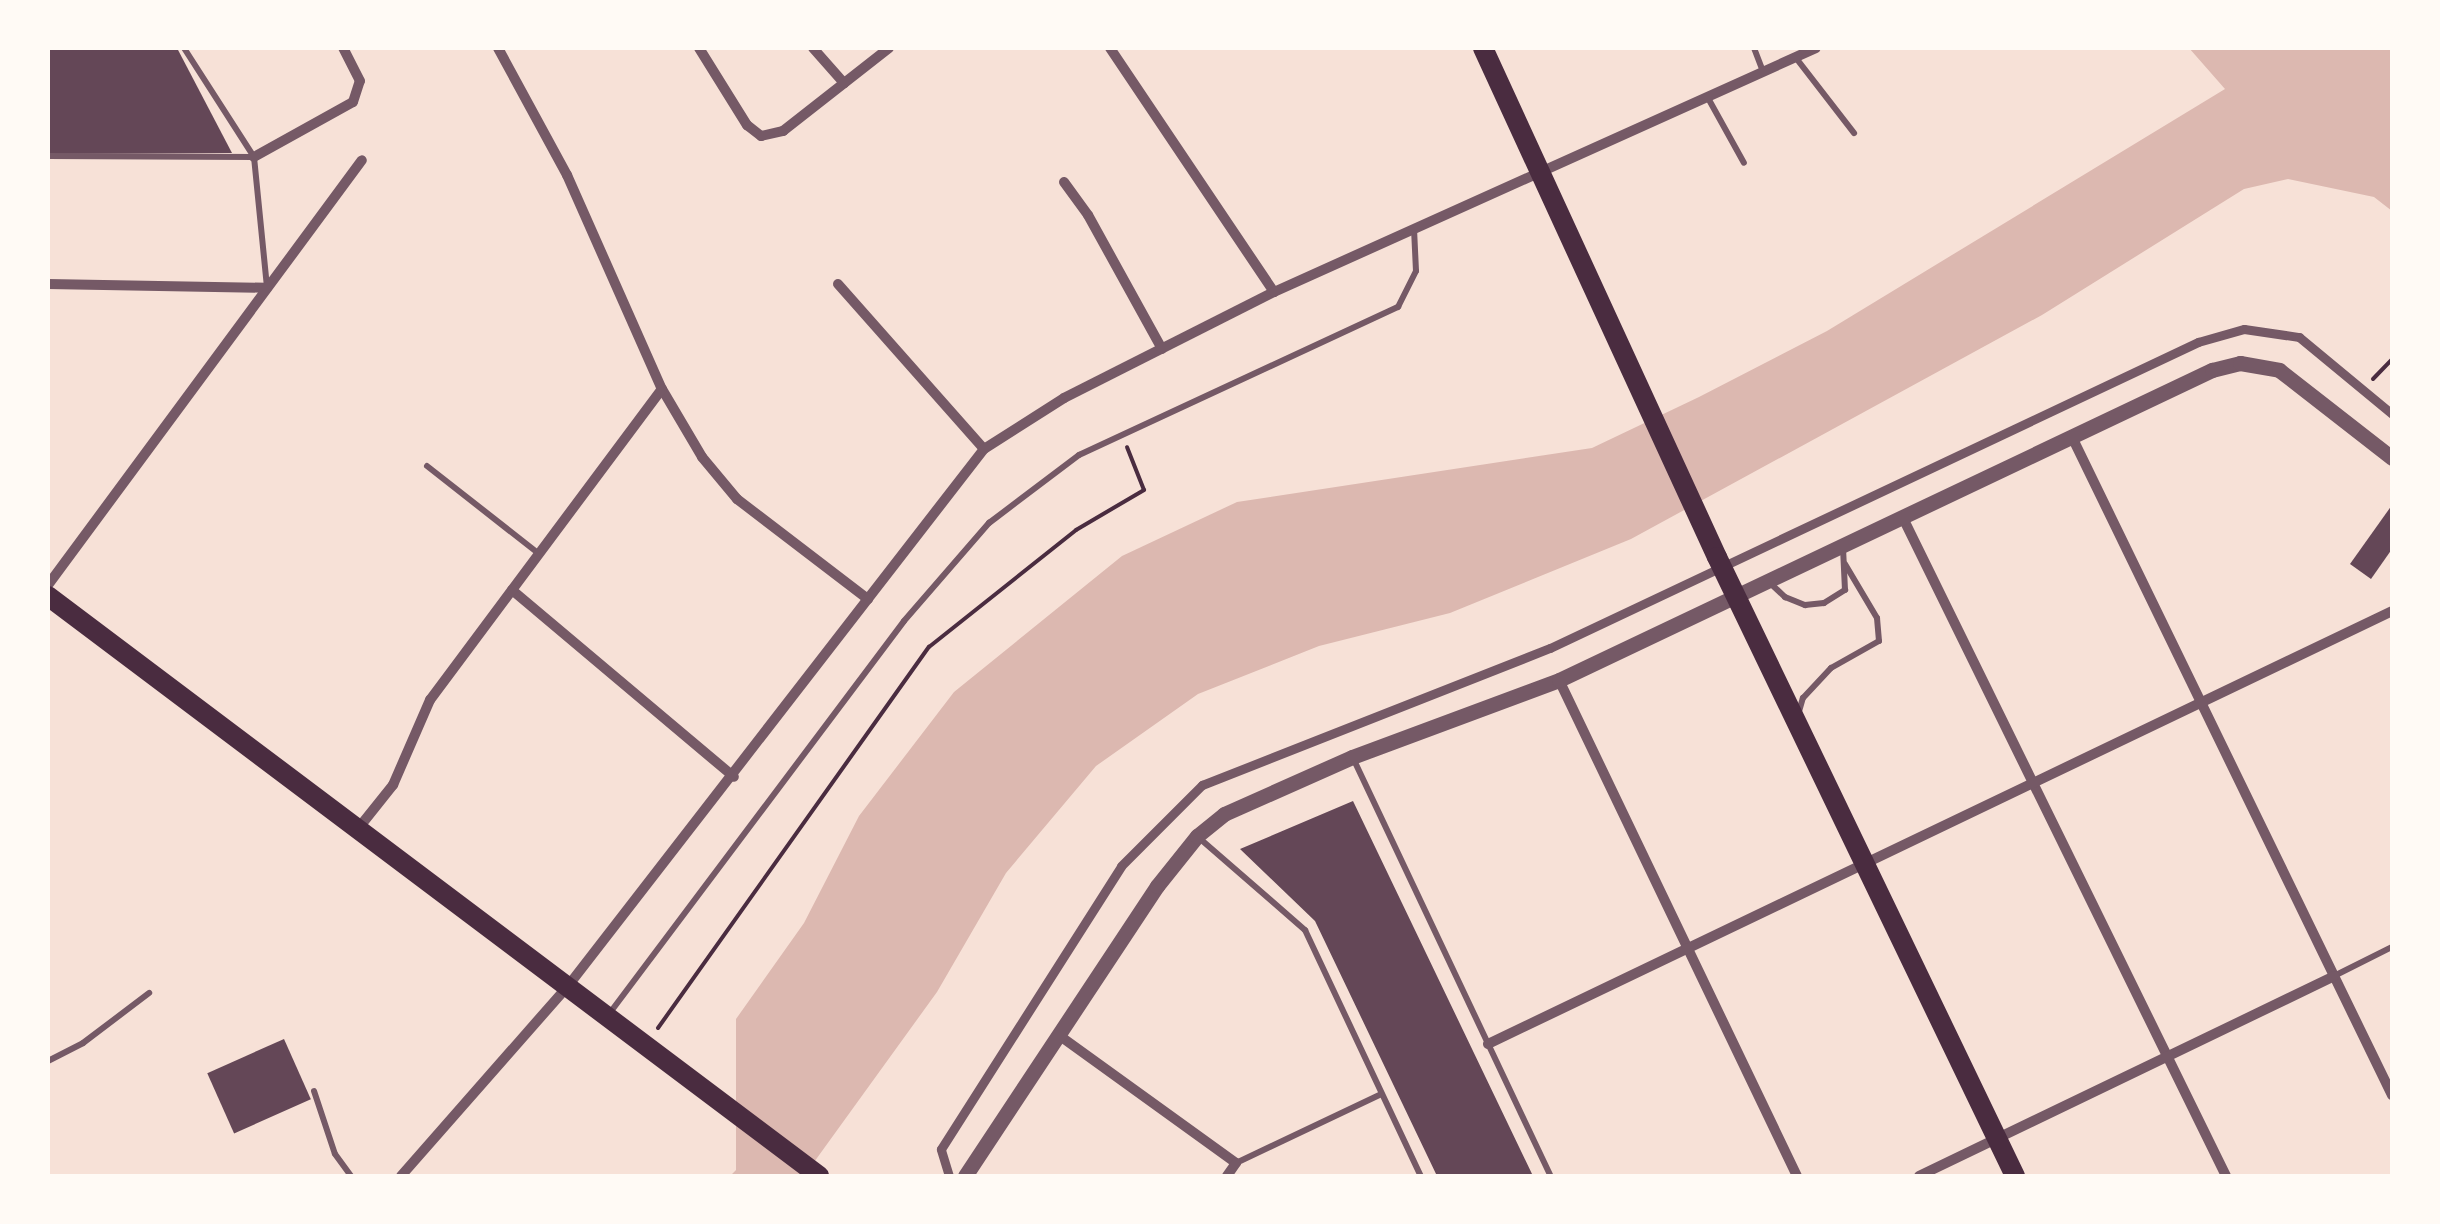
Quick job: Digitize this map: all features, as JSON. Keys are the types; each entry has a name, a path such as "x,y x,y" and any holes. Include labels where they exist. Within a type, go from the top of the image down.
{"main road":[{"path":"1483,48 1720,563 2016,1176"},
{"path":"48,596 819,1176"}],"street":[{"path":"254,156 353,102 360,81 343,48"},
{"path":"498,48 567,175 662,389 702,457 737,498 868,599"},
{"path":"699,48 747,125 761,136 783,132 889,48"},
{"path":"812,48 844,83"},
{"path":"1110,48 1274,292"},
{"path":"401,1176 568,986 734,777 984,448 1064,398 1274,292 1816,48"},
{"path":"48,586 362,160"},
{"path":"1064,182 1088,215 1162,349"},
{"path":"48,284 268,288"},
{"path":"838,284 984,448"},
{"path":"949,1176 941,1149 1121,866 1202,785 1550,648 1720,563 2198,342 2244,329 2299,338 2392,414"},
{"path":"965,1176 1156,886 1197,836 1224,814 1352,757 1560,680 1768,582 1844,556 1903,518 2212,370 2240,363 2279,370 2392,458"},
{"path":"357,830 393,785 430,700 662,389"},
{"path":"2072,437 2392,1096"},
{"path":"1903,518 2226,1176"},
{"path":"512,590 734,777"},
{"path":"1488,1044 2392,610"},
{"path":"1560,680 1797,1176"},
{"path":"1918,1176 2334,976"},
{"path":"1060,1036 1236,1163 1227,1176"}],"lane":[{"path":"186,48 254,156 268,288"},
{"path":"1754,48 1763,72"},
{"path":"1796,57 1854,133"},
{"path":"1707,96 1744,163"},
{"path":"48,156 254,156"},
{"path":"608,1016 904,621 988,523 1079,455 1398,306 1416,271 1414,228"},
{"path":"427,466 539,554"},
{"path":"1768,582 1785,597 1805,605 1824,604 1845,590 1844,556"},
{"path":"1796,721 1803,698 1831,668 1879,641 1878,618 1844,556"},
{"path":"1352,757 1551,1176"},
{"path":"1197,836 1305,930 1421,1176"},
{"path":"2334,976 2392,947"},
{"path":"48,1062 83,1043 149,993"},
{"path":"314,1092 335,1154 351,1176"},
{"path":"1236,1163 1381,1094"}],"path":[{"path":"2363,390 2392,359"},
{"path":"653,1049 928,647 1076,530 1144,490 1123,435"}],"shaded area":[{"path":"2189,48 2392,48 2392,211 2374,197 2288,179 2244,189 2042,315 1631,539 1450,613 1319,646 1198,694 1096,766 1006,873 937,992 804,1176 730,1176 736,1170 736,1019 804,923 859,816 954,692 1122,556 1237,502 1592,448 1827,331 2225,89"}],"building":[{"path":"48,48 177,48 232,153 48,154"},
{"path":"2392,505 2392,549 2371,579 2350,564"},
{"path":"1353,801 1533,1176 1437,1176 1315,921 1240,849"},
{"path":"284,1039 311,1099 234,1133 207,1073"}]}
